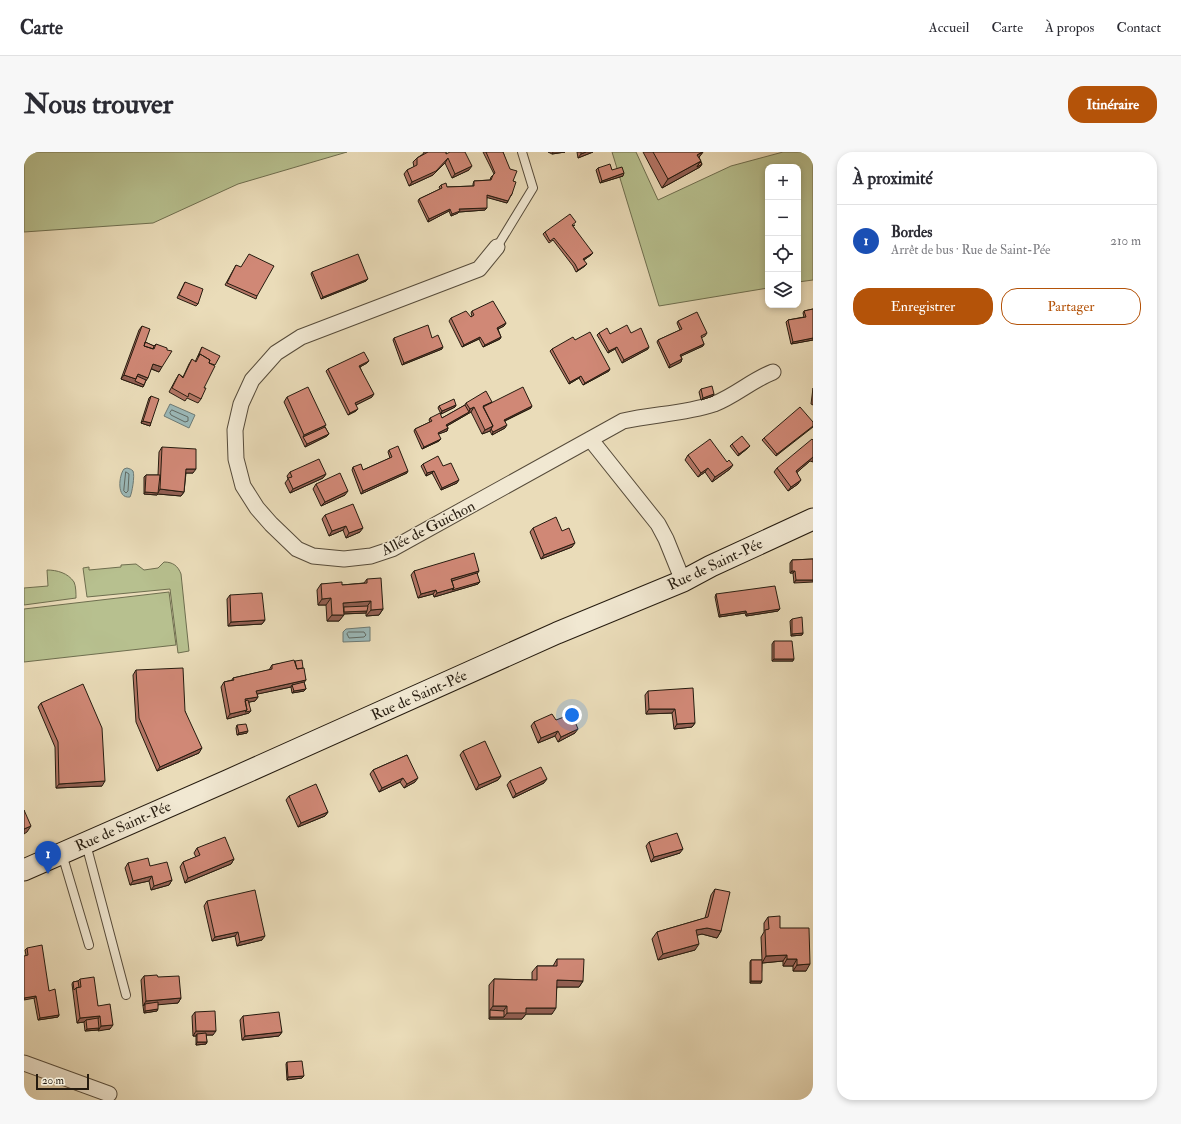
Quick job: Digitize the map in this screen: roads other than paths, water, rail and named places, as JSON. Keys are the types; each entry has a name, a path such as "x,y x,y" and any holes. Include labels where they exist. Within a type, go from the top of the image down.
{"main road":[{"name":"Rue de Saint-Pée","path":"24,870 557,633 683,581 711,566 813,519"}],"street":[{"name":"Allée de Guichon","path":"497,247 479,268 301,337 276,353 252,380 241,404 235,430 236,459 243,486 257,508 297,549 313,556 344,559 371,556 392,550 623,421 642,416 693,410 715,403 762,376 773,372"},
{"path":"591,440 658,524 666,539 683,581"},
{"path":"24,1063 109,1094"}],"lane":[{"path":"497,247 533,188 522,152"},
{"path":"86,843 126,996"},
{"path":"62,853 89,945"}],"water":[{"path":"170,404 195,415 189,428 164,416"},
{"path":"127,468 132,470 134,473 130,497 126,497 122,494 120,486 122,472"},
{"path":"370,627 370,641 343,642 343,632 346,629"}],"place":[{"name":"Bordes","path":"48,874"}]}
